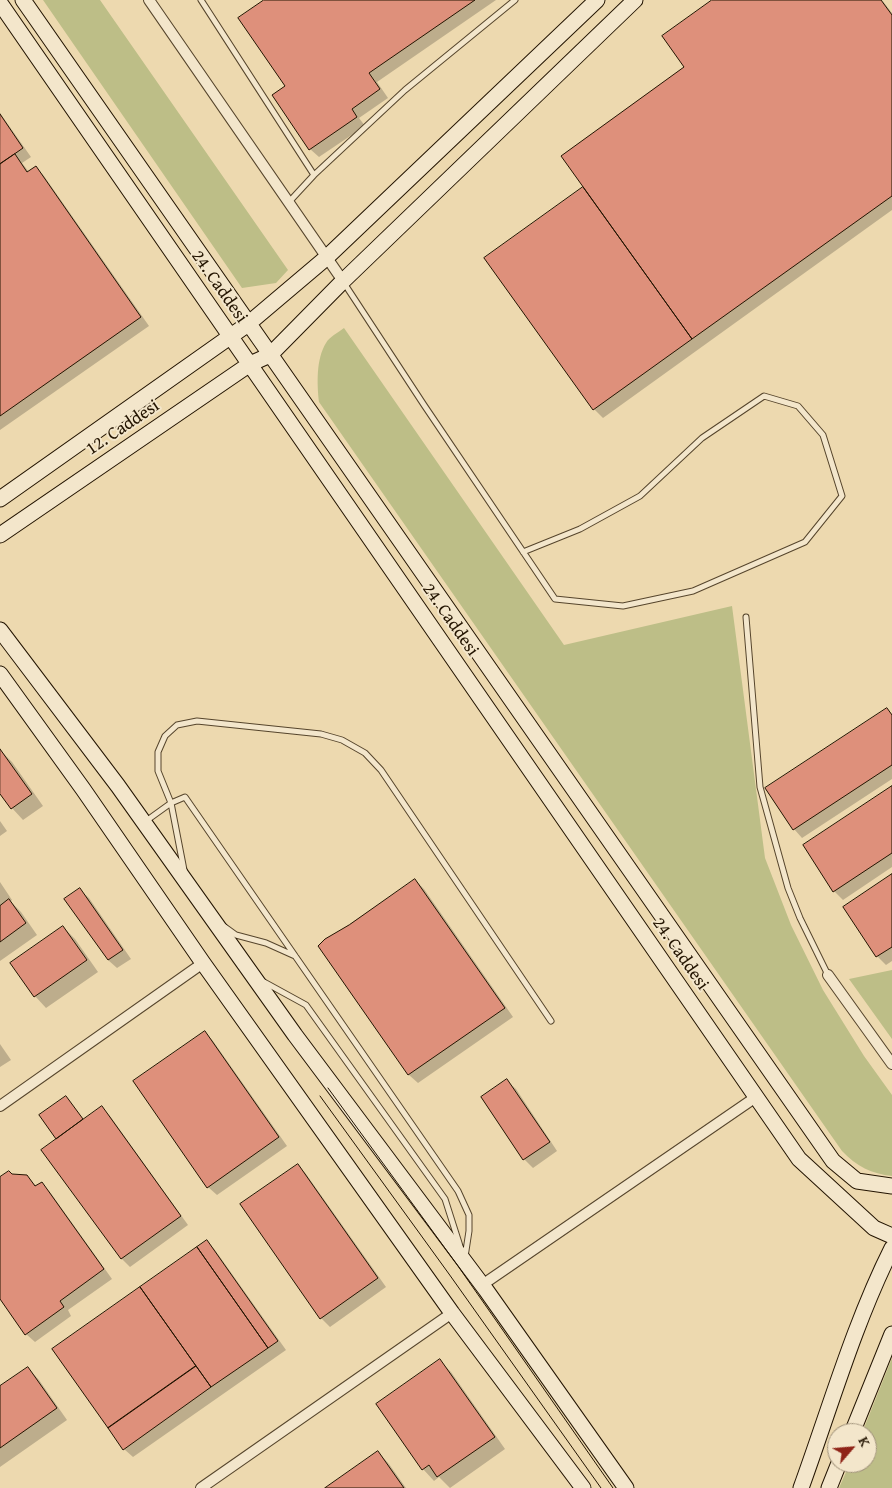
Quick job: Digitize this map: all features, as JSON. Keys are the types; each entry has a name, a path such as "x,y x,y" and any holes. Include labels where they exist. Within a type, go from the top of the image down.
{"street":[{"name":"24. Caddesi","path":"23,0 833,1161 858,1181 892,1186"},
{"path":"150,0 343,281"},
{"name":"12. Caddesi","path":"0,499 248,324 326,258 597,0"},
{"path":"270,355 628,1"},
{"name":"24. Caddesi","path":"0,3 799,1159 874,1228 892,1236"},
{"name":"12. Caddesi","path":"0,535 250,364 270,355"},
{"path":"0,630 144,823 253,977 482,1285 626,1488"},
{"path":"0,674 452,1313 583,1488"},
{"path":"0,1106 203,963"},
{"path":"828,975 892,1064"},
{"path":"482,1285 756,1097"},
{"path":"801,1488 862,1316 878,1276 892,1248"},
{"path":"201,1488 452,1313"},
{"path":"856,1423 892,1334"},
{"path":"829,1488 835,1473"}],"lane":[{"path":"211,0 203,2 314,175"},
{"path":"288,203 314,175 405,90 515,0"},
{"path":"343,281 424,406 523,552 555,599 623,606 693,591 805,542 842,496 824,435 798,406 764,396 702,438 640,496 580,529 523,552"},
{"path":"746,617 760,787 788,888 803,925 828,975"},
{"path":"186,883 171,802 158,771 158,752 165,736 178,725 197,721 321,734 342,740 365,752 381,770 552,1020"},
{"path":"144,823 171,802 185,797 458,1191 468,1215 469,1231 464,1261"},
{"path":"212,919 236,934 266,942 295,956"},
{"path":"253,977 306,1005 445,1199 464,1261"}],"green space":[{"path":"43,0 100,0 288,270 276,283 242,288"},
{"path":"344,328 564,645 732,606 765,858 791,925 823,990 864,1056 892,1095 892,1176 865,1168 853,1161 842,1151 319,402 318,372 320,356 329,339"},
{"path":"892,970 892,1039 849,979"},
{"path":"892,1358 892,1488 839,1488 846,1473 877,1473 877,1423 866,1423"}],"building":[{"path":"264,0 475,0 369,73 380,89 352,109 357,117 309,150 272,95 285,86 238,18"},
{"path":"712,0 881,0 892,15 892,196 692,339 561,156 684,67 662,36"},
{"path":"0,114 23,148 0,164"},
{"path":"15,154 27,172 36,166 141,317 0,416 0,164"},
{"path":"583,187 692,339 593,410 484,258"},
{"path":"887,708 892,715 892,765 793,830 765,788"},
{"path":"0,749 32,794 11,809 0,794"},
{"path":"892,786 892,853 833,892 803,845"},
{"path":"892,874 892,947 876,957 843,907"},
{"path":"415,879 505,1008 408,1075 318,946 325,939 349,925"},
{"path":"80,888 123,950 108,960 64,899"},
{"path":"9,899 26,923 0,942 0,906"},
{"path":"63,926 87,960 34,997 10,963"},
{"path":"205,1031 279,1137 207,1188 133,1081"},
{"path":"507,1079 550,1142 523,1160 481,1097"},
{"path":"66,1096 83,1119 56,1139 39,1115"},
{"path":"102,1106 181,1216 121,1259 41,1150"},
{"path":"298,1164 378,1278 320,1319 240,1204"},
{"path":"9,1171 12,1174 27,1175 35,1186 42,1182 104,1269 60,1301 64,1307 25,1335 0,1299 0,1177"},
{"path":"207,1240 278,1341 268,1348 197,1247"},
{"path":"197,1247 268,1348 211,1387 140,1287"},
{"path":"140,1287 196,1366 108,1428 52,1349"},
{"path":"440,1359 495,1437 437,1477 429,1465 422,1470 376,1404"},
{"path":"196,1366 211,1387 123,1450 108,1428"},
{"path":"28,1367 57,1408 0,1448 0,1386"},
{"path":"378,1451 404,1488 325,1488"}],"tram line":[{"path":"328,1088 458,1266 613,1488"},
{"path":"320,1096 601,1488"}]}
